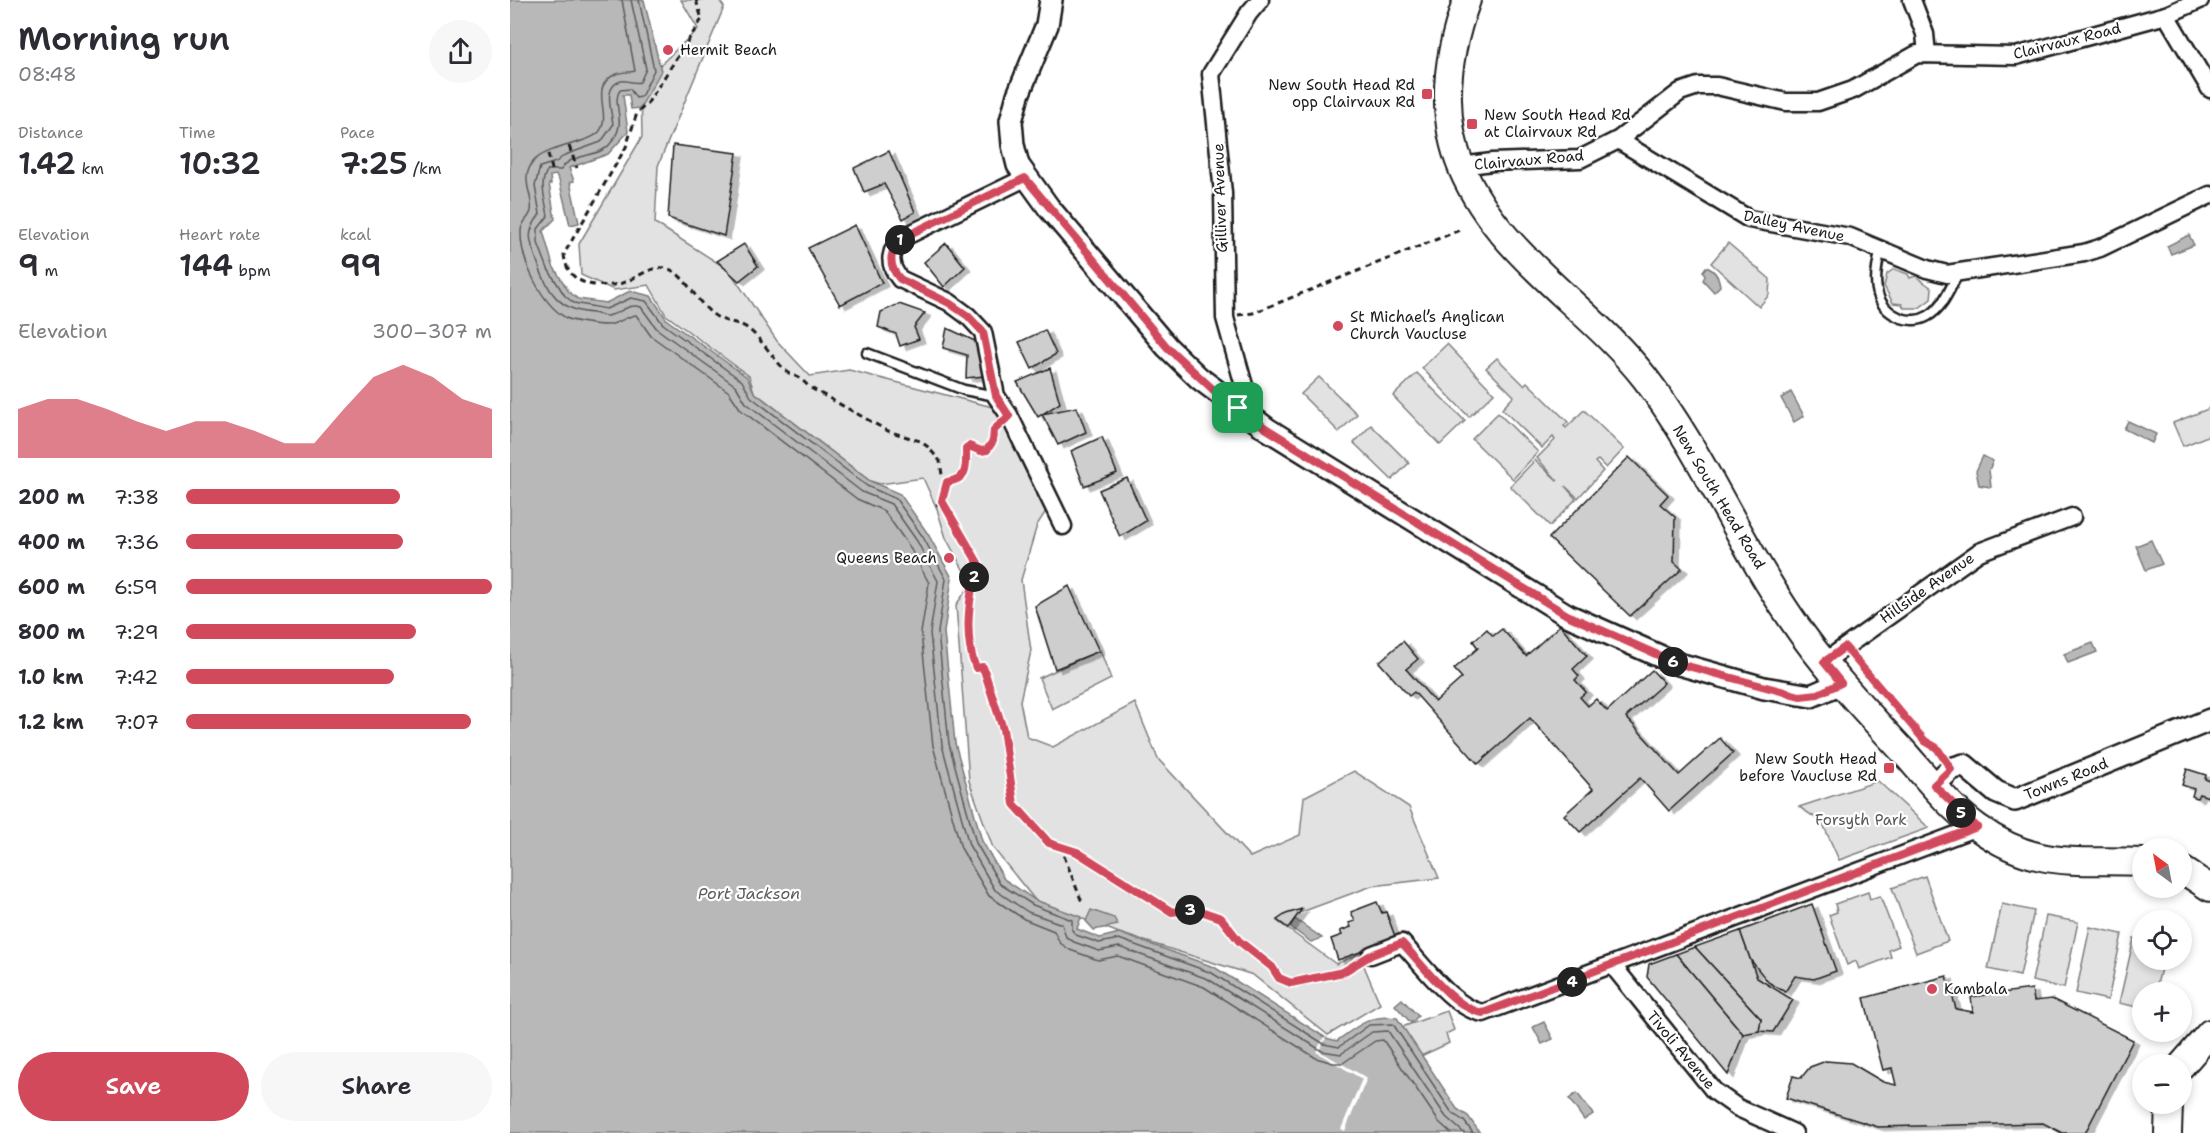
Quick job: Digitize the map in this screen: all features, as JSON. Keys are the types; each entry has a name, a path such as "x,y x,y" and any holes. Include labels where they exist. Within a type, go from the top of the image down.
{"main road":[{"name":"New South Head Road","path":"1467,0 1454,39 1448,81 1450,123 1461,166 1483,210 1506,239 1595,322 1647,380 1679,428 1789,616 1824,662 1841,683 1942,777 1977,827 2011,848 2051,861 2132,862"},
{"path":"2192,876 2210,888"},
{"path":"2192,1054 2210,1034"},
{"path":"2169,1114 2169,1133"}],"street":[{"path":"1051,0 1047,25 1018,95 1011,121 1015,155 1025,178 1167,347 1212,389 1267,429 1546,603 1592,627 1676,663 1785,693 1810,696 1841,683"},
{"name":"Gilliver Avenue","path":"1238,408 1245,389 1225,318 1223,193 1211,74 1249,13 1260,0"},
{"path":"1912,0 1925,34 1927,54"},
{"name":"Clairvaux Road","path":"1461,166 1492,162 1580,159 1618,140 1680,92 1698,86 1717,86 1786,102 1818,102 1853,90 1909,57 1927,54 2016,56 2166,15 2200,0"},
{"path":"2166,15 2210,89"},
{"name":"Dalley Avenue","path":"1618,140 1749,219 1850,237 1934,272 1958,274 2068,256 2100,248 2210,195"},
{"path":"1025,178 904,237 896,244 890,258 895,273 900,279 949,303 968,316 983,332 996,396 1009,416 1063,526"},
{"name":"Hillside Avenue","path":"1824,662 1979,552 2072,517"},
{"name":"Towns Road","path":"1942,777 1960,765 1968,767 1996,792 2015,800 2210,720"},
{"path":"1371,955 1402,943 1460,1004 1472,1011 1483,1013 1613,966 1977,827"},
{"name":"Tivoli Avenue","path":"1613,966 1714,1091 1737,1108 1794,1133"}],"lane":[{"path":"1881,249 1875,268 1877,294 1886,309 1905,319 1922,319 1933,312 1958,274"},
{"path":"867,353 964,390 996,396"}],"path":[{"path":"696,0 702,18 647,104 637,113 626,147 564,254 565,266 580,282 592,284 619,284 662,267 675,271 716,318 742,326 774,356 785,370 800,376 814,390 888,431 920,441 940,461 942,475 947,482 943,502 978,563 974,577 969,631 970,654 976,668 983,667 1003,729 1014,804 1049,843 1077,852 1172,912 1195,909 1221,918 1239,941 1272,967 1279,978 1291,983 1343,972 1371,955"},
{"path":"569,146 577,168"},
{"path":"548,154 553,173"},
{"path":"1225,318 1252,313 1460,230"},
{"path":"947,482 961,478 965,474 968,466 966,448 969,446 981,451 987,450 993,441 994,430 1009,416"},
{"path":"936,505 943,502"},
{"path":"1845,647 1925,741 1937,748 1942,777"},
{"path":"1060,846 1082,902"}],"green space":[{"path":"681,0 719,0 724,7 658,166 655,223 729,270 777,341 810,376 849,370 1000,409 1048,508 1037,525 1021,580 1031,651 1020,701 1027,737 1053,747 1135,703 1158,759 1250,857 1300,835 1304,797 1354,771 1409,807 1439,878 1372,886 1277,921 1336,964 1359,954 1380,1004 1328,1035 1253,975 1119,933 1035,900 993,848 969,781 956,605 971,584 946,538 937,509 923,478 880,484 870,481 754,392 749,376 666,315 649,285 614,290 581,275 579,244 642,137 641,83 698,29"},
{"path":"1728,243 1770,279 1769,295 1759,307 1711,263"},
{"path":"1894,269 1908,274 1910,278 1915,276 1932,288 1931,299 1919,308 1904,308 1902,304 1893,303 1884,286 1887,274"},
{"path":"1447,344 1494,393 1469,417 1422,368"},
{"path":"1497,358 1524,385 1527,382 1568,422 1564,426 1566,428 1584,410 1624,449 1606,468 1598,460 1595,462 1603,471 1578,498 1565,486 1576,499 1550,526 1510,486 1535,460 1558,481 1537,458 1555,440 1553,437 1542,448 1502,409 1514,396 1486,368"},
{"path":"1417,373 1465,421 1440,445 1393,396"},
{"path":"1319,377 1357,414 1339,432 1301,394"},
{"path":"2210,408 2210,435 2183,446 2173,423"},
{"path":"1498,413 1538,452 1513,479 1472,439"},
{"path":"1371,425 1409,463 1392,480 1354,443"},
{"path":"1100,650 1111,679 1052,709 1039,678"},
{"name":"Forsyth Park","path":"1878,781 1929,828 1839,860 1822,822 1799,807"},
{"path":"1925,876 1948,941 1916,953 1892,888"},
{"path":"1868,892 1870,899 1880,896 1899,946 1889,950 1891,957 1859,969 1856,961 1847,965 1829,915 1837,912 1835,904"},
{"path":"2002,904 2034,911 2020,976 1988,969"},
{"path":"2046,916 2078,922 2064,988 2032,981"},
{"path":"2090,927 2122,934 2108,1000 2076,993"},
{"path":"2132,947 2132,970 2161,970 2158,982 2132,982 2132,1006 2119,1003"},
{"path":"1447,1011 1454,1030 1446,1034 1449,1043 1421,1056 1402,1027"}],"water":[{"name":"Port Jackson","path":"510,0 644,0 661,71 640,108 631,109 629,95 623,95 628,132 608,154 569,168 574,181 570,182 579,223 570,225 559,180 556,175 550,176 551,184 549,184 555,219 543,231 553,266 569,292 578,299 606,303 630,291 651,296 667,320 747,377 754,392 870,481 900,494 928,534 952,578 944,632 955,743 982,841 1004,879 1035,900 1081,917 1077,929 1100,938 1119,933 1214,967 1326,1038 1337,1041 1365,1022 1379,1018 1397,1018 1457,1109 1468,1116 1480,1133 510,1133"},
{"path":"2189,235 2194,245 2171,254 2167,246"},
{"path":"1706,267 1716,274 1719,280 1720,286 1714,292 1703,280 1705,276 1703,271"},
{"path":"1791,392 1804,416 1794,422 1781,398"},
{"path":"2128,421 2156,434 2152,443 2124,429"},
{"path":"1983,456 1993,461 1989,470 1991,487 1979,485 1976,471"},
{"path":"2151,540 2162,564 2146,570 2136,546"},
{"path":"2093,643 2097,652 2068,663 2064,654"},
{"path":"1091,910 1114,918 1118,925 1094,930 1086,921"},
{"path":"1295,919 1322,938 1311,942 1290,927"},
{"path":"1402,999 1418,1016 1411,1023 1395,1005"},
{"path":"1544,1022 1553,1039 1542,1044 1533,1027"},
{"path":"1577,1093 1593,1114 1584,1120 1569,1099"}],"pier":[{"path":"1324,1037 1326,1038 1319,1051 1367,1078 1345,1131 1341,1129 1362,1079 1316,1052"}],"building":[{"path":"673,145 737,153 724,236 668,218"},
{"path":"889,151 915,212 903,219 884,184 864,192 854,168"},
{"path":"855,225 882,283 840,305 808,248"},
{"path":"946,243 965,267 944,287 924,262"},
{"path":"744,244 758,266 739,281 717,261"},
{"path":"899,304 925,313 914,327 919,339 900,346 896,334 878,327 881,312"},
{"path":"947,328 977,342 984,376 966,378 967,355 943,348"},
{"path":"1045,330 1056,354 1032,369 1019,342"},
{"path":"1050,368 1060,403 1038,417 1017,382"},
{"path":"1077,407 1086,432 1058,445 1042,414"},
{"path":"1102,437 1117,473 1084,486 1071,451"},
{"path":"1629,457 1668,495 1660,504 1675,517 1674,562 1682,569 1630,616 1549,538"},
{"path":"1127,478 1146,521 1120,537 1099,490"},
{"path":"1069,586 1099,651 1055,669 1035,606"},
{"path":"1560,625 1587,656 1573,669 1579,676 1575,680 1586,692 1580,697 1588,706 1596,699 1607,711 1652,670 1664,683 1626,717 1679,775 1720,738 1733,753 1669,811 1640,778 1580,832 1564,815 1593,789 1530,718 1478,764 1414,692 1409,696 1379,662 1403,641 1418,659 1406,669 1435,702 1462,678 1454,669 1478,648 1473,641 1487,629 1493,636 1502,629 1526,656"},
{"path":"2187,769 2206,775 2205,779 2210,781 2209,797 2199,794 2197,798 2192,796 2194,789 2182,785"},
{"path":"1377,902 1382,913 1386,912 1396,939 1338,960 1331,939 1342,935 1340,931 1351,927 1349,923 1355,921 1351,912"},
{"path":"1812,904 1836,971 1814,979 1795,976 1785,992 1768,982 1750,959 1740,931"},
{"path":"1302,909 1288,928 1277,920 1286,914"},
{"path":"1740,931 1757,978 1793,1000 1773,1032 1759,1031 1761,1019 1695,947"},
{"path":"1695,947 1761,1019 1759,1031 1743,1034 1676,954"},
{"path":"1676,954 1743,1034 1728,1075 1647,977 1649,964"},
{"path":"1947,976 1956,1009 1973,1012 1971,997 2032,989 2034,1001 2052,999 2132,1039 2132,1042 2085,1133 2062,1133 2043,1123 1878,1127 1786,1098 1793,1076 1801,1078 1810,1067 1826,1061 1851,1063 1883,1082 1896,1085 1892,1068 1883,1070 1864,998"}],"place":[{"name":"Hermit Beach","path":"668,50"},
{"name":"New South Head Rd opp Clairvaux Rd","path":"1427,94"},
{"name":"New South Head Rd at Clairvaux Rd","path":"1472,124"},
{"name":"St Michael’s Anglican Church Vaucluse","path":"1338,326"},
{"name":"Queens Beach","path":"949,558"},
{"name":"New South Head before Vaucluse Rd","path":"1889,768"},
{"name":"Kambala","path":"1932,989"}],"route":[{"path":"1025,178 1167,347 1199,378 1238,408 1267,429 1546,603 1592,627 1676,663 1785,693 1810,696 1841,683 1824,662 1845,647 1925,741 1937,748 1951,769 1934,785 1977,827 1858,870 1497,1010 1483,1013 1472,1011 1460,1004 1402,943 1371,955 1343,972 1291,983 1279,978 1272,967 1239,941 1221,918 1195,909 1172,912 1077,852 1049,843 1014,804 1003,729 983,667 976,668 970,654 969,631 974,577 978,563 942,501 944,491 948,486 947,482 953,482 965,474 968,466 966,448 969,446 981,451 987,450 993,441 994,430 1009,416 996,396 983,332 968,316 949,303 900,279 891,266 890,258 896,244 904,237 1025,178"}]}
